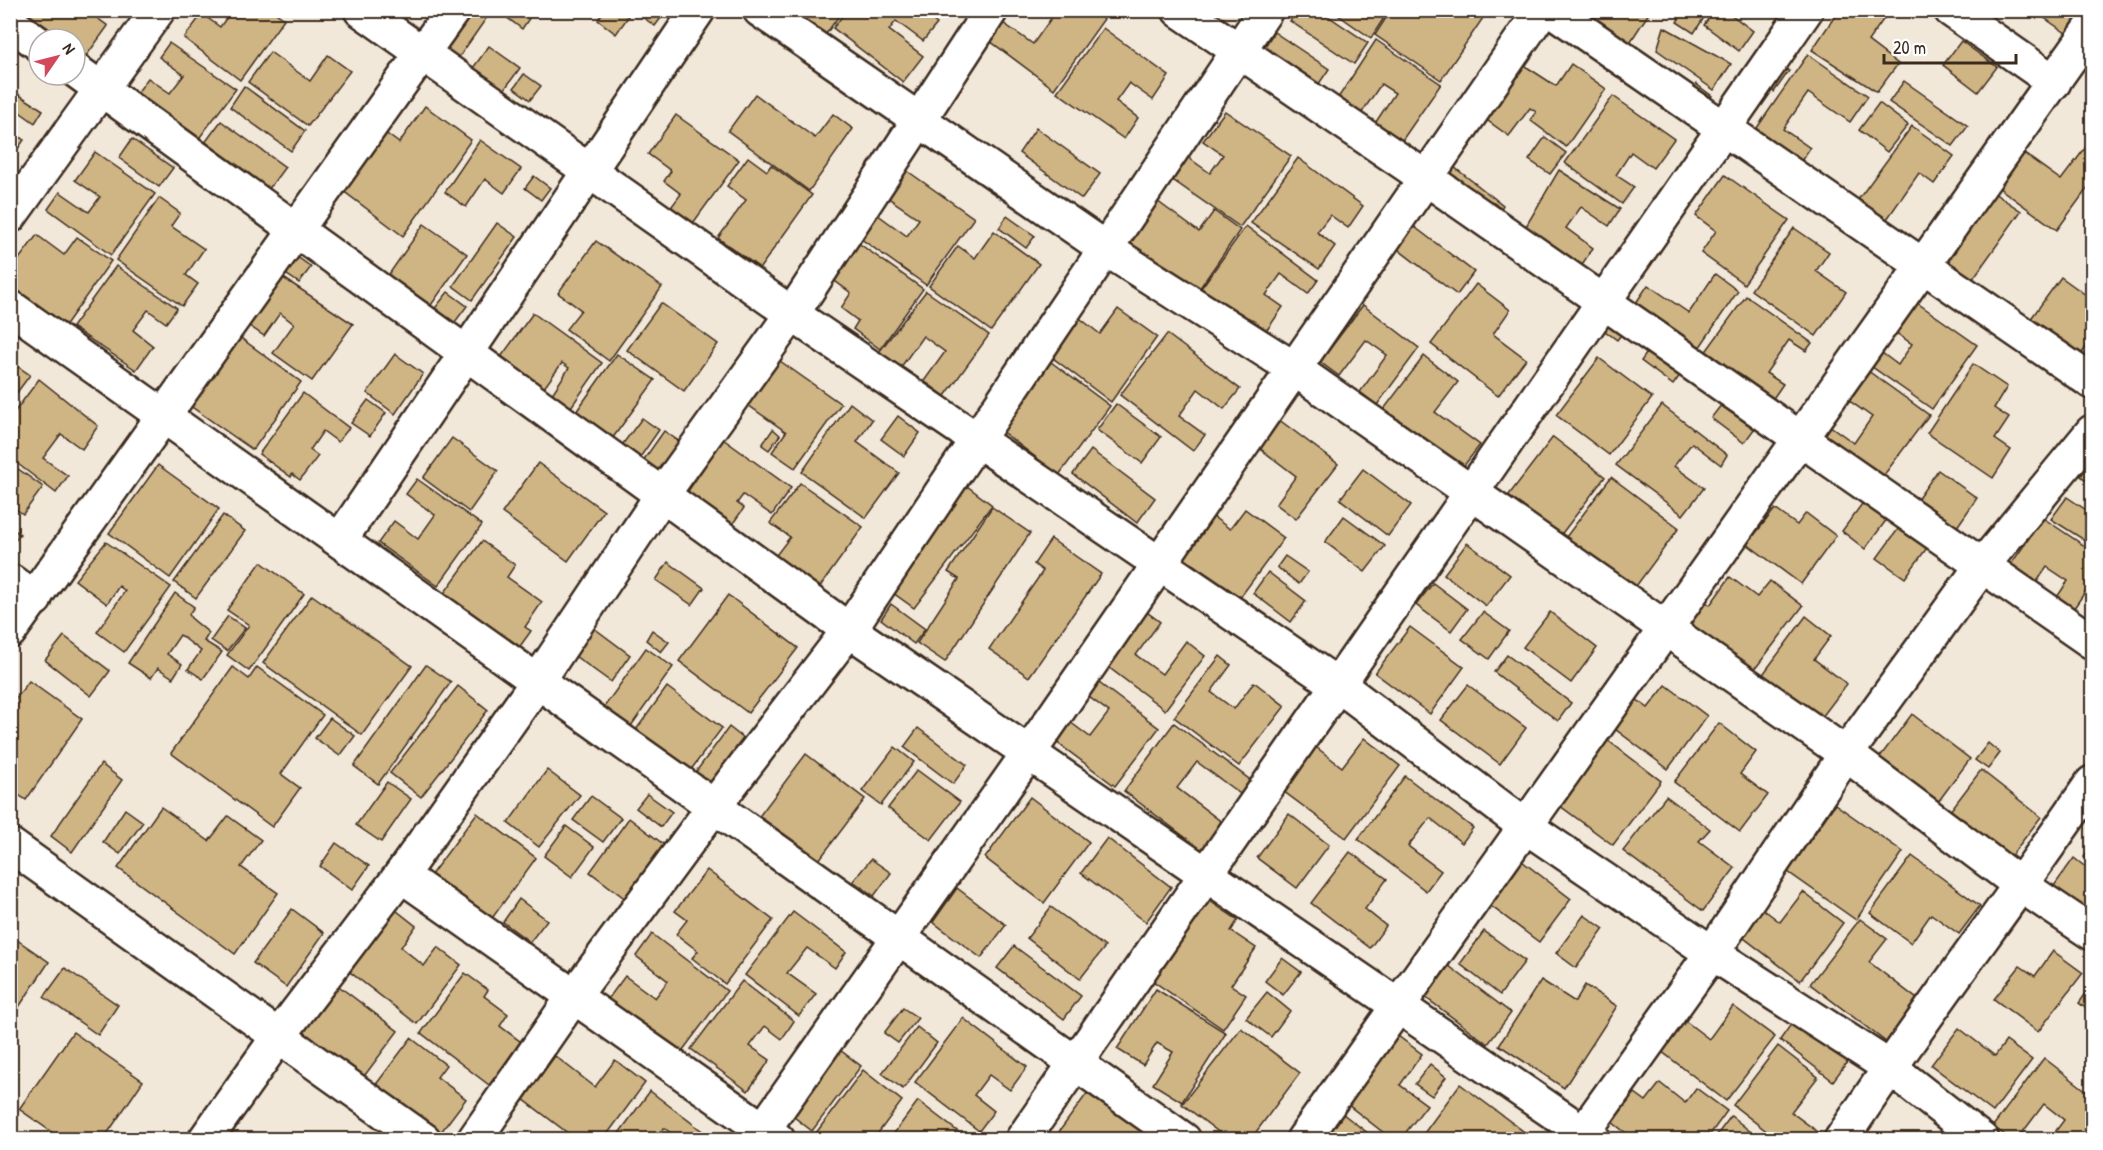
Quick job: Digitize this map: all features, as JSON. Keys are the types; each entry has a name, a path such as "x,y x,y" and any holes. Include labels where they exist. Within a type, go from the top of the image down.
{"street":[{"path":"10,216 158,10"},
{"path":"361,10 423,56 792,314 1337,685 1525,826 1712,953 1889,1067 1982,1140"},
{"path":"10,631 23,590 164,416 423,56 453,10"},
{"path":"340,540 698,10"},
{"path":"760,10 1106,249 1293,368 1845,754 2022,886 2092,933"},
{"path":"205,1140 278,1037 401,875 538,681 662,495 792,314 991,10"},
{"path":"1179,10 1426,178 2092,642"},
{"path":"474,1140 574,996 715,805 849,630 979,440 1266,10"},
{"path":"401,875 574,996 766,1136 898,936 1028,754 1542,10"},
{"path":"1552,10 2092,382"},
{"path":"1022,1140 1806,10"},
{"path":"1951,10 2054,82"},
{"path":"10,23 27,35"},
{"path":"1303,1140 2092,27"},
{"path":"87,79 849,630 1585,1137 1845,754 1982,566 2092,432"},
{"path":"10,307 715,805 1184,1140"},
{"path":"1841,1140 1889,1067 2022,886 2092,783"},
{"path":"10,845 424,1140"}],"building":[{"path":"29,10 86,10 108,26 87,55 87,27 27,27 20,22"},
{"path":"232,10 272,10 284,19 240,80 184,38 202,14 220,27"},
{"path":"453,10 492,10 455,63 429,44"},
{"path":"497,10 527,10 532,14 522,29"},
{"path":"604,10 619,10 628,17 616,34 598,20"},
{"path":"633,10 667,10 655,26"},
{"path":"785,10 843,10 824,37"},
{"path":"847,10 920,10 937,24 923,41 896,21 889,30 923,56 903,82 833,28"},
{"path":"1042,10 1093,10 1104,19 1054,89 990,41 1003,23 1033,44 1052,17"},
{"path":"1297,10 1319,10 1368,43 1354,64 1290,21"},
{"path":"1331,10 1389,10 1371,38"},
{"path":"1391,10 1479,10 1485,15 1441,80 1375,35"},
{"path":"1582,10 1651,10 1629,44 1581,12"},
{"path":"1684,10 1709,10 1694,33 1677,22"},
{"path":"1714,10 1725,10 1753,31 1739,51 1704,25"},
{"path":"1839,10 1890,10 1868,41 1898,64 1877,92 1812,50"},
{"path":"2033,10 2090,10 2073,38"},
{"path":"1664,27 1731,64 1714,90 1657,50"},
{"path":"1103,28 1169,76 1153,100 1129,83 1116,101 1138,118 1124,139 1057,92"},
{"path":"1274,32 1329,69 1312,94 1258,57"},
{"path":"1376,40 1441,84 1392,155 1366,137 1395,93 1381,84 1357,120 1334,104"},
{"path":"1961,41 1997,67 1978,92 1943,65"},
{"path":"169,43 236,89 194,145 132,100 148,78 170,93 184,75 159,57"},
{"path":"489,46 520,68 504,90 473,68"},
{"path":"270,52 310,81 328,55 350,71 308,126 248,82"},
{"path":"1808,54 1868,96 1850,122 1808,93 1783,129 1810,148 1797,167 1752,135"},
{"path":"1773,61 1789,71 1774,92 1758,81"},
{"path":"1519,62 1556,86 1571,64 1606,89 1566,147 1530,120 1536,112 1530,108 1509,136 1481,116"},
{"path":"524,74 541,86 530,100 514,88"},
{"path":"1904,81 1968,126 1953,146 1889,102"},
{"path":"1696,84 1712,96 1700,113 1684,102"},
{"path":"244,86 305,131 291,151 230,107"},
{"path":"10,89 43,110 35,123 14,108 10,113"},
{"path":"755,94 815,138 833,114 853,129 809,191 728,131"},
{"path":"1613,96 1674,139 1653,168 1631,152 1616,175 1634,187 1622,204 1565,163"},
{"path":"1879,103 1908,125 1887,152 1859,130"},
{"path":"425,106 471,140 403,236 338,187 380,129 399,143"},
{"path":"1225,111 1291,156 1240,227 1170,178 1186,156 1210,173 1223,155 1203,141"},
{"path":"676,115 739,160 688,230 666,214 681,194 664,181 671,171 648,154"},
{"path":"221,121 285,167 268,190 204,144"},
{"path":"1912,126 1954,156 1934,184 1919,173 1885,222 1857,201"},
{"path":"1036,128 1100,174 1082,199 1019,153"},
{"path":"10,130 24,140 10,160"},
{"path":"1545,137 1566,153 1550,174 1529,160"},
{"path":"132,139 173,168 159,187 119,158"},
{"path":"480,140 521,169 504,193 485,179 466,207 445,192"},
{"path":"2005,140 2061,180 2089,143 2092,145 2092,182 2057,230 1980,174"},
{"path":"95,152 155,194 111,255 48,209 60,192 89,212 100,197 75,180"},
{"path":"748,157 767,171 771,165 812,195 760,268 718,238 746,200 727,186"},
{"path":"1298,158 1363,206 1348,228 1330,215 1317,232 1335,246 1319,269 1251,223"},
{"path":"1450,164 1503,205 1487,235 1430,191"},
{"path":"906,170 974,218 926,285 857,236 874,212 907,236 919,219 887,197"},
{"path":"1559,170 1620,209 1609,226 1581,207 1566,228 1593,248 1577,272 1522,233"},
{"path":"1725,175 1789,220 1744,284 1701,253 1716,231 1696,216"},
{"path":"534,176 550,188 541,200 525,188"},
{"path":"1979,183 2021,211 1972,280 1931,251"},
{"path":"159,198 180,213 171,226 204,249 186,275 198,284 182,306 116,260"},
{"path":"1157,201 1199,232 1214,211 1240,230 1195,295 1125,244"},
{"path":"1007,216 1035,236 1026,248 999,228"},
{"path":"497,223 517,237 472,300 453,286"},
{"path":"424,224 467,254 429,308 387,277"},
{"path":"1412,225 1474,272 1457,295 1395,247"},
{"path":"1246,226 1318,280 1308,294 1281,274 1266,295 1283,307 1267,330 1249,318 1246,322 1191,302"},
{"path":"1794,228 1829,252 1816,271 1846,292 1816,336 1751,290"},
{"path":"994,231 1039,264 991,331 929,286 958,246 975,258"},
{"path":"37,235 64,255 77,237 111,261 65,326 10,285 10,271"},
{"path":"854,240 923,289 880,349 853,329 858,321 841,308 851,293 828,276"},
{"path":"596,241 662,287 609,361 566,329 581,310 558,293"},
{"path":"292,253 311,267 299,283 280,270"},
{"path":"116,266 177,308 166,323 148,310 133,330 153,346 136,370 72,327"},
{"path":"1715,274 1738,291 1691,360 1627,316 1648,285 1689,313"},
{"path":"279,275 353,324 312,381 273,353 294,324 280,313 264,336 245,323"},
{"path":"2061,277 2086,295 2092,286 2092,338 2077,361 2027,324"},
{"path":"1476,284 1510,310 1493,334 1526,359 1498,396 1431,344"},
{"path":"926,291 989,335 945,396 924,381 945,352 923,336 901,367 879,352"},
{"path":"448,292 467,306 452,326 432,312"},
{"path":"1746,296 1812,343 1806,351 1789,340 1766,373 1783,384 1765,410 1699,361"},
{"path":"1913,300 1977,345 1932,409 1868,364 1878,350 1898,365 1912,344 1892,330"},
{"path":"661,303 718,344 684,391 627,350"},
{"path":"1363,305 1419,348 1377,405 1360,392 1387,355 1366,340 1339,376 1320,362"},
{"path":"1118,309 1157,337 1111,402 1049,355 1077,316 1100,334"},
{"path":"1614,311 1630,323 1617,340 1601,328"},
{"path":"533,313 602,363 569,410 550,397 569,368 562,363 541,392 498,361"},
{"path":"1167,334 1240,389 1224,409 1198,389 1179,416 1205,435 1193,451 1120,395"},
{"path":"238,336 301,382 253,450 189,405"},
{"path":"1654,343 1686,367 1673,385 1641,361"},
{"path":"395,354 423,374 395,414 367,393"},
{"path":"617,354 655,380 609,443 576,412"},
{"path":"1424,356 1458,382 1435,412 1480,445 1459,472 1381,413"},
{"path":"1599,358 1652,398 1609,455 1556,415"},
{"path":"10,361 30,375 10,402"},
{"path":"780,361 841,404 795,468 772,452 786,432 748,405"},
{"path":"1051,362 1110,406 1059,475 1000,430"},
{"path":"1973,364 2007,387 1994,408 2009,418 1995,439 2011,450 1993,478 1927,433"},
{"path":"1864,368 1929,415 1875,487 1812,443 1826,423 1854,443 1872,417 1844,397"},
{"path":"39,379 98,426 82,449 61,434 43,458 68,476 56,493 10,458 10,418"},
{"path":"303,393 349,428 338,442 323,431 310,450 318,456 300,480 292,474 291,477 259,454"},
{"path":"368,400 386,413 370,436 351,423"},
{"path":"1725,400 1757,425 1744,443 1711,418"},
{"path":"850,403 872,420 857,442 899,473 866,518 802,472"},
{"path":"1116,404 1161,437 1142,463 1097,430"},
{"path":"1662,405 1727,455 1721,465 1692,443 1674,466 1704,488 1683,515 1616,465"},
{"path":"898,416 920,433 904,456 881,439"},
{"path":"1274,416 1338,464 1296,519 1276,504 1296,476 1254,444"},
{"path":"642,418 659,430 634,466 616,453"},
{"path":"773,429 780,435 769,450 762,445"},
{"path":"664,431 683,444 659,478 640,465"},
{"path":"1553,437 1605,477 1560,536 1508,496"},
{"path":"452,438 498,471 469,512 423,478"},
{"path":"723,439 791,488 772,515 743,495 737,503 744,508 721,540 676,509"},
{"path":"1091,450 1155,498 1137,523 1073,474"},
{"path":"2092,459 2092,485 2081,476"},
{"path":"10,463 43,487 23,514 10,505"},
{"path":"538,463 604,511 568,561 502,513"},
{"path":"158,465 219,509 170,578 109,533"},
{"path":"1363,469 1411,505 1388,536 1340,499"},
{"path":"1938,470 1977,498 1948,540 1909,511"},
{"path":"1611,477 1679,528 1628,597 1560,545"},
{"path":"417,479 482,525 438,586 378,543 394,521 418,539 435,515 406,494"},
{"path":"800,483 863,527 814,595 770,563 790,537 770,523"},
{"path":"967,486 992,505 914,608 889,590"},
{"path":"1870,493 1893,511 1865,549 1842,531"},
{"path":"2067,497 2092,514 2092,545 2051,519"},
{"path":"992,507 1030,533 945,662 917,643 959,579 948,572"},
{"path":"1245,509 1284,538 1239,599 1175,551 1205,511 1230,529"},
{"path":"1775,509 1797,525 1806,513 1836,536 1801,584 1747,544"},
{"path":"223,515 245,531 196,598 174,582"},
{"path":"1344,516 1385,546 1365,572 1325,542"},
{"path":"2043,518 2092,551 2092,582 2058,631 2042,619 2068,581 2047,567 2021,605 1995,587"},
{"path":"1904,521 1932,541 1905,578 1877,558"},
{"path":"10,527 20,534 10,547"},
{"path":"1051,539 1101,574 1029,677 989,649 1043,571 1034,564"},
{"path":"482,541 515,565 507,577 542,602 525,627 531,631 513,656 437,603"},
{"path":"106,542 171,587 124,652 97,632 125,591 119,586 107,604 75,580"},
{"path":"1467,543 1510,575 1486,606 1444,574"},
{"path":"1285,556 1308,572 1299,584 1277,567"},
{"path":"261,562 304,594 249,671 227,655 249,625 227,610"},
{"path":"668,562 704,588 692,605 656,580"},
{"path":"1268,572 1306,601 1291,622 1253,593"},
{"path":"1730,577 1757,597 1770,581 1803,606 1748,678 1673,621 1694,593 1710,605"},
{"path":"1433,583 1467,609 1451,631 1416,605"},
{"path":"175,593 194,607 189,614 191,618 209,633 204,641 222,652 203,679 188,669 201,651 180,635 167,654 182,664 173,678 158,668 151,678 128,663"},
{"path":"312,595 412,666 362,735 263,663"},
{"path":"728,595 798,648 748,713 679,661"},
{"path":"1135,603 1160,622 1136,655 1162,674 1186,641 1205,656 1165,710 1095,657"},
{"path":"891,604 925,629 914,644 881,619"},
{"path":"1483,612 1509,631 1489,659 1462,639"},
{"path":"1550,612 1597,648 1571,683 1523,647"},
{"path":"228,616 245,628 227,651 211,640"},
{"path":"1806,616 1831,636 1814,659 1847,684 1816,725 1758,681"},
{"path":"1410,627 1464,667 1430,714 1375,673"},
{"path":"594,628 630,655 611,682 575,656"},
{"path":"652,630 669,642 661,652 646,640"},
{"path":"64,636 110,671 91,696 45,660"},
{"path":"646,648 673,667 631,726 604,707"},
{"path":"1507,655 1571,703 1558,721 1494,672"},
{"path":"1220,656 1231,665 1211,692 1234,709 1254,682 1285,706 1239,766 1174,717"},
{"path":"426,665 451,682 378,784 354,766"},
{"path":"233,667 249,679 257,667 323,715 281,774 300,788 272,827 171,753"},
{"path":"1091,677 1159,728 1115,786 1047,735 1062,716 1090,737 1109,712 1081,691"},
{"path":"29,681 82,719 26,800 10,789 10,706"},
{"path":"1468,685 1526,728 1500,764 1441,720"},
{"path":"1666,685 1707,716 1668,769 1611,726 1633,697 1648,708"},
{"path":"458,686 488,710 421,797 390,773"},
{"path":"667,687 722,728 687,775 633,734"},
{"path":"1912,714 1970,759 1938,802 1879,758"},
{"path":"330,718 355,736 340,756 315,738"},
{"path":"1174,723 1253,782 1243,796 1197,762 1177,788 1223,823 1202,850 1124,791"},
{"path":"1719,723 1756,752 1740,774 1768,795 1740,832 1674,782"},
{"path":"729,727 758,750 721,799 692,777"},
{"path":"918,728 967,765 953,784 904,747"},
{"path":"1597,732 1661,781 1613,845 1548,797"},
{"path":"1364,738 1400,766 1346,838 1279,788 1312,744 1342,767"},
{"path":"1988,743 2000,753 1988,769 1975,760"},
{"path":"895,747 914,762 881,805 862,791"},
{"path":"806,754 865,799 816,864 757,819"},
{"path":"101,764 122,780 72,852 51,836"},
{"path":"547,770 580,795 539,847 508,823"},
{"path":"917,770 960,802 931,840 888,808"},
{"path":"1981,770 2041,817 2004,865 1944,819"},
{"path":"1405,776 1473,828 1462,843 1430,818 1408,846 1441,871 1426,891 1358,839"},
{"path":"387,782 411,799 381,842 356,825"},
{"path":"647,794 672,812 661,827 636,808"},
{"path":"591,796 621,818 603,842 573,820"},
{"path":"1666,796 1710,829 1699,841 1735,868 1703,911 1623,851"},
{"path":"1030,797 1089,842 1044,903 985,858"},
{"path":"1835,804 1903,852 1856,920 1788,872"},
{"path":"161,807 209,841 228,816 261,840 241,867 278,893 235,954 118,868"},
{"path":"125,809 143,822 120,854 103,842"},
{"path":"477,813 536,858 490,921 430,876"},
{"path":"1289,814 1329,845 1297,888 1257,858"},
{"path":"629,818 671,850 631,903 590,872"},
{"path":"566,826 594,847 572,877 544,856"},
{"path":"1107,838 1171,887 1146,922 1081,873"},
{"path":"336,843 369,866 352,890 320,866"},
{"path":"2092,846 2092,863 2084,857"},
{"path":"1350,852 1387,879 1365,909 1386,926 1370,948 1311,903"},
{"path":"1912,856 1980,906 1959,934 1931,914 1911,943 1870,913"},
{"path":"1518,858 1571,899 1539,942 1484,901"},
{"path":"2074,858 2092,872 2092,921 2051,890"},
{"path":"871,859 891,873 874,896 853,881"},
{"path":"707,870 773,920 725,984 692,958 698,951 676,934 687,920 675,911"},
{"path":"957,888 1006,925 981,958 933,922"},
{"path":"1803,892 1843,923 1800,981 1727,925 1747,897 1780,922"},
{"path":"519,899 547,920 530,942 503,922"},
{"path":"1208,900 1238,920 1231,931 1256,948 1231,985 1246,995 1223,1029 1153,981"},
{"path":"392,907 416,926 401,947 424,966 438,947 461,965 417,1024 346,969"},
{"path":"1051,907 1105,947 1080,979 1027,938"},
{"path":"292,909 324,933 286,987 253,963"},
{"path":"793,912 846,952 835,968 807,948 787,973 816,994 799,1016 745,975"},
{"path":"1584,915 1604,929 1576,968 1556,953"},
{"path":"1860,919 1887,939 1869,962 1917,999 1886,1042 1810,984"},
{"path":"1484,931 1525,961 1500,995 1460,964"},
{"path":"652,934 727,991 677,1058 605,1003 625,976 655,998 668,981 636,956"},
{"path":"10,935 49,962 15,1013 10,1010"},
{"path":"1014,946 1081,996 1064,1019 997,968"},
{"path":"2053,951 2083,973 2038,1032 1994,999 2020,966 2035,976"},
{"path":"1282,958 1301,972 1283,995 1265,981"},
{"path":"1449,966 1511,1013 1488,1044 1425,997"},
{"path":"65,968 118,1005 98,1035 44,997"},
{"path":"465,973 488,990 484,996 508,1014 500,1026 521,1042 489,1085 421,1033"},
{"path":"1541,980 1575,1002 1585,985 1617,1006 1564,1088 1499,1045"},
{"path":"332,981 398,1031 359,1083 294,1034"},
{"path":"742,981 794,1021 782,1039 765,1026 750,1046 770,1060 748,1091 691,1049"},
{"path":"2092,985 2092,1013 2079,1003"},
{"path":"1156,989 1226,1033 1182,1102 1153,1084 1173,1052 1157,1043 1143,1065 1117,1049"},
{"path":"1267,992 1290,1011 1271,1037 1246,1018"},
{"path":"1733,1006 1775,1037 1726,1101 1661,1051 1684,1020 1709,1039"},
{"path":"903,1008 918,1018 898,1043 884,1033"},
{"path":"963,1018 1027,1067 1010,1090 989,1075 974,1095 994,1111 979,1131 915,1082"},
{"path":"1794,1020 1848,1061 1833,1081 1780,1040"},
{"path":"917,1027 937,1043 903,1089 882,1073"},
{"path":"1241,1028 1300,1073 1250,1140 1229,1140 1182,1104"},
{"path":"1959,1028 1995,1056 2006,1041 2032,1060 1993,1112 1931,1065"},
{"path":"73,1032 143,1081 103,1140 63,1140 19,1109"},
{"path":"1394,1033 1422,1054 1400,1085 1427,1105 1400,1140 1393,1140 1343,1101"},
{"path":"411,1038 446,1065 437,1077 466,1099 435,1140 368,1095"},
{"path":"828,1041 861,1066 812,1131 780,1106"},
{"path":"1778,1046 1818,1077 1791,1112 1822,1135 1819,1140 1778,1140 1733,1105"},
{"path":"555,1056 595,1087 615,1060 645,1083 603,1140 577,1140 523,1099"},
{"path":"2044,1058 2092,1095 2092,1124 2081,1140 2049,1140 2064,1120 2044,1104 2017,1140 2011,1140 1993,1126"},
{"path":"1430,1064 1446,1077 1432,1096 1415,1084"},
{"path":"863,1070 902,1101 873,1140 816,1140 813,1137"},
{"path":"1660,1083 1685,1103 1696,1088 1727,1111 1706,1140 1635,1140 1612,1122 1635,1093 1646,1101"},
{"path":"1460,1084 1527,1134 1523,1140 1419,1140"},
{"path":"1091,1088 1151,1134 1147,1140 1053,1140"},
{"path":"650,1091 706,1134 702,1140 680,1140 664,1128 655,1140 614,1140"},
{"path":"918,1101 969,1140 889,1140"},
{"path":"1343,1114 1377,1140 1338,1140 1330,1133"},
{"path":"1731,1116 1761,1140 1713,1140"}]}
